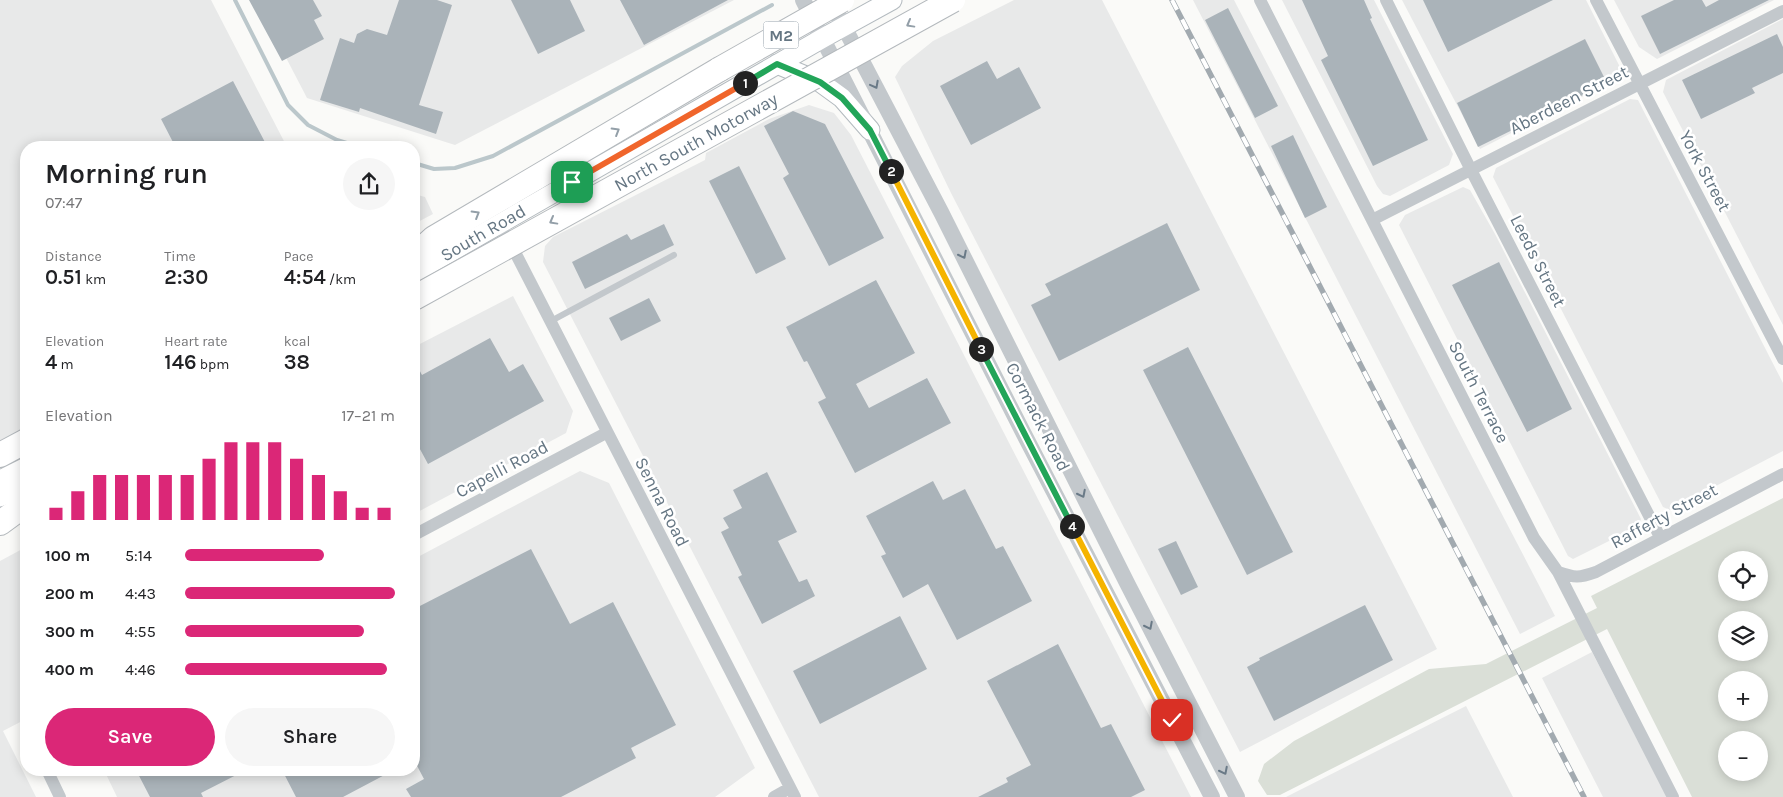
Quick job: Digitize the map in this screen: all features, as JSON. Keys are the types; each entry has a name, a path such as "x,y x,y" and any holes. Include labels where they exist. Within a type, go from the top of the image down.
{"highway":[{"name":"M2","path":"424,242 842,0"},
{"name":"North South Motorway","path":"420,295 953,0"},
{"path":"0,455 20,444"},
{"path":"0,483 20,473"},
{"path":"0,517 20,507"},
{"path":"0,523 20,508"}],"main road":[{"name":"South Road","path":"420,269 844,26 883,1"},
{"path":"777,64 820,82 842,98 870,130"},
{"path":"0,497 20,486"}],"street":[{"name":"Cormack Road","path":"803,0 1026,438 1212,797"},
{"name":"Cormack Road","path":"830,0 941,212 1127,583 1237,797"},
{"name":"South Terrace","path":"1260,0 1534,538 1558,572 1673,797"},
{"name":"Leeds Street","path":"1386,0 1471,170 1660,537"},
{"name":"York Street","path":"1596,0 1783,359"},
{"name":"Aberdeen Street","path":"1372,220 1783,10"},
{"path":"918,224 941,212"},
{"name":"Senna Road","path":"500,223 606,433 793,793"},
{"name":"Capelli Road","path":"420,533 606,433"},
{"name":"Rafferty Street","path":"1558,572 1581,578 1596,572 1783,474"},
{"path":"50,776 60,797"},
{"path":"774,797 793,793"}],"lane":[{"path":"550,321 674,255"}],"shaded area":[{"path":"0,0 211,0 284,141 20,141 20,431 0,441"},
{"path":"256,0 734,0 455,145 307,98"},
{"path":"1014,0 1102,0 1437,649 1240,752 951,193 895,77 902,66 933,41"},
{"path":"1193,0 1234,0 1555,616 1520,634"},
{"path":"1282,0 1374,0 1453,154 1449,165 1390,196 1383,194 1377,186"},
{"path":"1402,0 1586,0 1621,69 1617,79 1480,149"},
{"path":"1614,0 1774,0 1657,59 1639,47"},
{"path":"1783,19 1783,325 1663,92 1666,80"},
{"path":"1630,99 1638,100 1783,383 1783,451 1670,510 1663,507 1493,177 1496,168"},
{"path":"809,105 834,113 851,135 1191,797 819,797 543,262 545,246 553,237 705,160 706,153 769,119"},
{"path":"1463,187 1470,190 1495,234 1641,519 1639,526 1573,559 1568,556 1399,225 1405,215"},
{"path":"420,196 425,197 433,214 420,221"},
{"path":"513,296 573,411 566,433 420,511 420,344"},
{"path":"580,471 609,483 755,768 715,797 117,797 107,776 420,776 420,556"},
{"path":"1783,498 1783,797 1692,797 1607,629 1280,795 1267,795 1258,781 1264,764 1294,741 1429,669 1486,664 1597,608 1591,596"},
{"path":"20,550 20,722 3,731 20,765 20,776 26,776 36,797 0,797 0,561"},
{"path":"1592,652 1667,797 1603,797 1542,678"},
{"path":"1466,706 1513,797 1286,797"}],"building":[{"path":"249,0 313,0 322,16 314,20 324,39 282,61"},
{"path":"399,0 437,0 452,5 419,105 443,112 436,134 360,108 359,112 320,100 340,38 354,43 357,34 367,29 387,35"},
{"path":"511,0 570,0 585,31 538,54"},
{"path":"620,0 728,0 644,45"},
{"path":"1302,0 1364,0 1372,18 1370,19 1428,140 1373,166 1321,60 1328,56"},
{"path":"1423,0 1553,0 1448,52"},
{"path":"1674,0 1702,0 1706,7 1719,0 1769,0 1660,54 1641,16"},
{"path":"1228,8 1278,106 1255,118 1205,20"},
{"path":"1777,34 1783,47 1783,73 1752,88 1755,93 1701,119 1682,80"},
{"path":"1585,39 1607,83 1478,147 1457,103"},
{"path":"987,61 997,79 1019,67 1041,108 971,145 940,86"},
{"path":"233,81 264,141 172,141 161,119"},
{"path":"793,111 825,124 884,238 829,266 783,178 789,174 764,126"},
{"path":"1293,135 1327,207 1305,218 1271,146"},
{"path":"739,166 786,259 756,274 709,181"},
{"path":"1167,223 1200,290 1059,361 1031,305 1051,295 1045,284"},
{"path":"664,224 674,245 585,289 572,262 627,234 631,240"},
{"path":"1499,262 1572,409 1527,432 1452,285"},
{"path":"876,280 915,353 856,384 869,408 927,378 951,423 855,473 818,402 826,398 807,361 804,362 786,327"},
{"path":"649,298 661,321 621,341 609,318"},
{"path":"490,338 509,372 523,364 544,401 428,464 420,449 420,371 422,375"},
{"path":"1188,347 1293,552 1247,575 1143,370"},
{"path":"767,472 797,532 778,541 799,582 807,579 815,596 762,624 738,577 742,575 721,532 729,528 723,518 742,508 733,490"},
{"path":"933,481 943,500 965,489 996,549 1003,546 1032,601 957,640 928,584 903,598 881,556 886,554 866,516"},
{"path":"1176,541 1198,587 1181,595 1158,549"},
{"path":"531,549 570,624 613,602 676,725 631,748 636,758 561,797 411,797 406,789 424,779 420,771 420,606"},
{"path":"1365,605 1393,660 1274,721 1247,667 1260,660 1259,658"},
{"path":"900,616 927,669 820,724 793,671"},
{"path":"1058,644 1101,728 1111,724 1145,790 1131,797 978,797 1008,782 1006,778 1031,765 987,681"},
{"path":"139,776 234,776 201,793 203,797 150,797"},
{"path":"285,776 383,776 343,797 296,797"}],"waterway":[{"path":"235,0 288,105 308,125 340,141"},
{"path":"420,165 434,169 455,168 493,156 772,5"}],"railway":[{"path":"1172,0 1584,797"}],"route":[{"path":"572,182 777,64 820,82 842,98 870,130 1172,720"}]}
